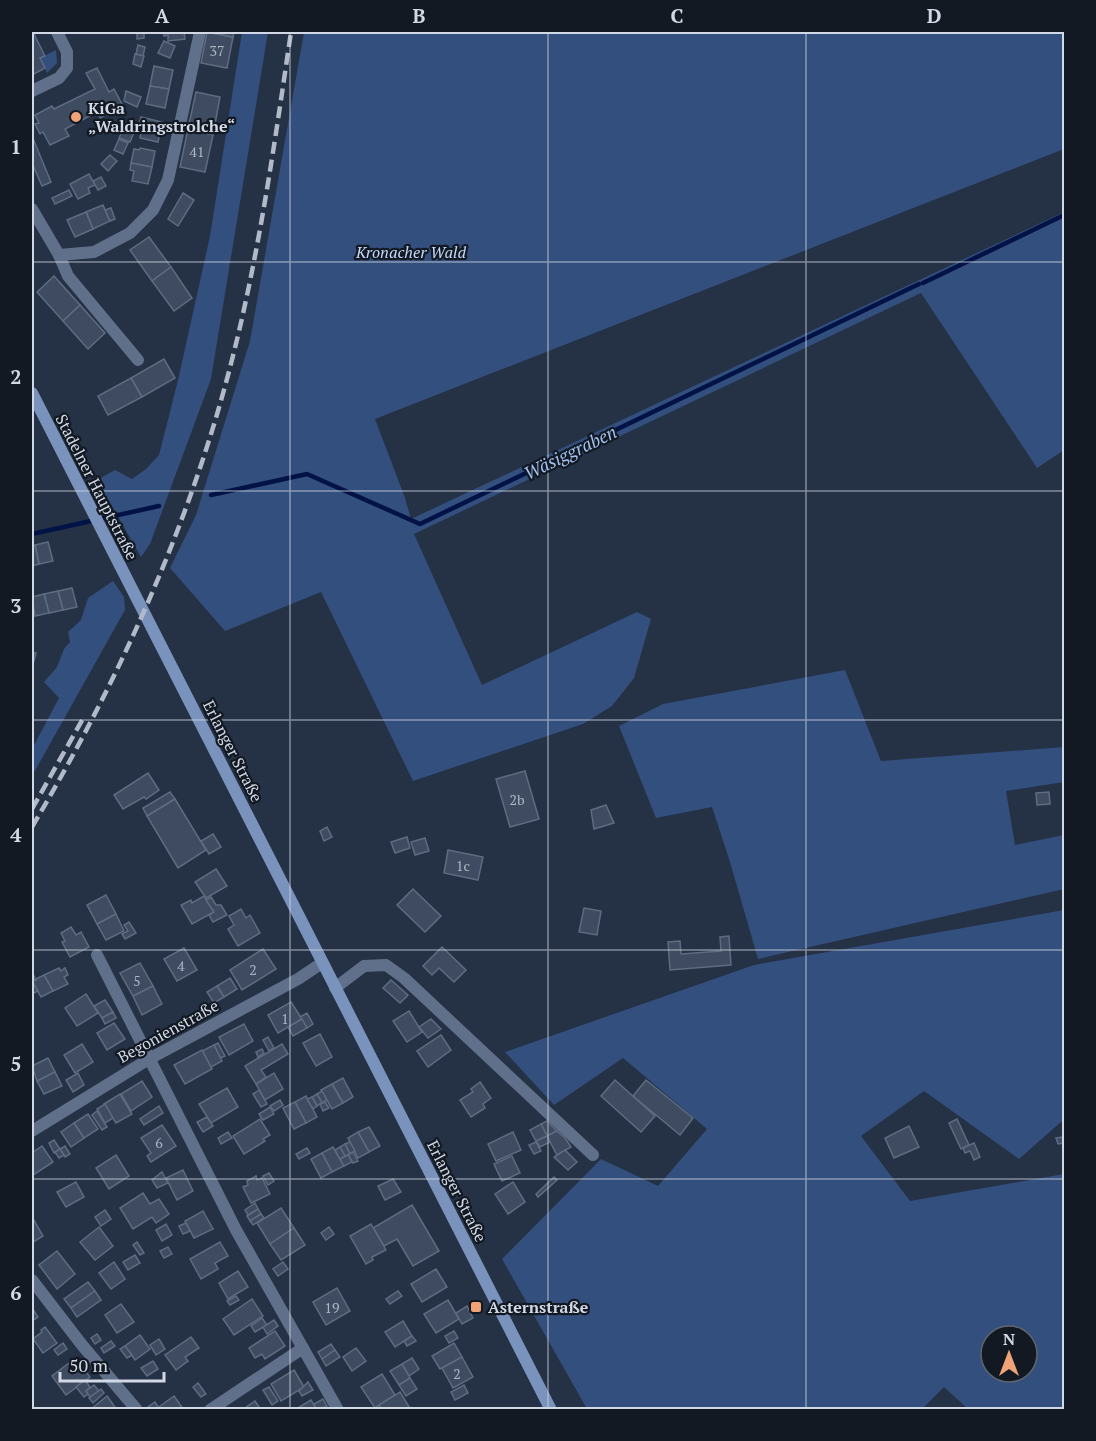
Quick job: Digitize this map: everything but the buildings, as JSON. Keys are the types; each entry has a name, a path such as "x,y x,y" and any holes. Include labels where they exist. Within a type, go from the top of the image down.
{"main road":[{"name":"Stadelner Hauptstraße","path":"32,393 133,595"},
{"name":"Erlanger Straße","path":"133,595 551,1410"}],"street":[{"path":"32,91 58,78 67,68 67,52 57,32"},
{"path":"59,255 94,252 130,233 153,210 168,180 200,32"},
{"path":"32,210 59,255 68,276 138,360"},
{"path":"97,955 236,1230 338,1410"},
{"name":"Begonienstraße","path":"32,1131 149,1059 297,979 322,963"},
{"path":"335,988 364,966 386,964 404,978 593,1155"},
{"path":"32,1281 137,1410"},
{"path":"210,1410 303,1348"}],"green space":[{"path":"242,32 268,32 211,379 150,544 141,557 97,480 115,470 132,479 146,469 159,455 210,236"},
{"name":"Kronacher Wald","path":"304,32 1064,32 1064,149 375,419 411,519 1064,212 1064,450 1037,468 921,293 414,534 482,685 637,612 651,619 634,678 612,706 583,724 413,781 321,592 225,631 170,568 196,515 250,341"},
{"path":"56,50 57,63 47,73 40,58"},
{"path":"113,581 124,597 125,610 32,776 32,749 59,698 44,682 57,667 64,649 70,642 68,632 81,620 88,598"},
{"path":"845,670 881,761 1064,747 1064,782 1006,791 1015,845 1064,835 1064,889 758,959 712,807 656,818 619,726 663,704"},
{"path":"1064,910 1064,1125 1061,1122 1019,1159 924,1091 861,1136 910,1201 1064,1174 1064,1409 968,1409 944,1387 922,1409 587,1409 502,1259 601,1159 658,1186 707,1129 623,1058 554,1105 505,1052 754,965"}],"waterway":[{"name":"Wäsiggraben","path":"923,283 1064,215"},
{"name":"Wäsiggraben","path":"211,495 307,474 420,524 919,284"},
{"name":"Wäsiggraben","path":"32,534 159,506"}],"railway":[{"path":"32,827 116,672 164,564 205,454 245,306 270,169 291,32"},
{"path":"32,809 85,715"}],"place":[{"name":"KiGa „Waldringstrolche“","path":"76,117"},
{"name":"Asternstraße","path":"476,1307"}]}
